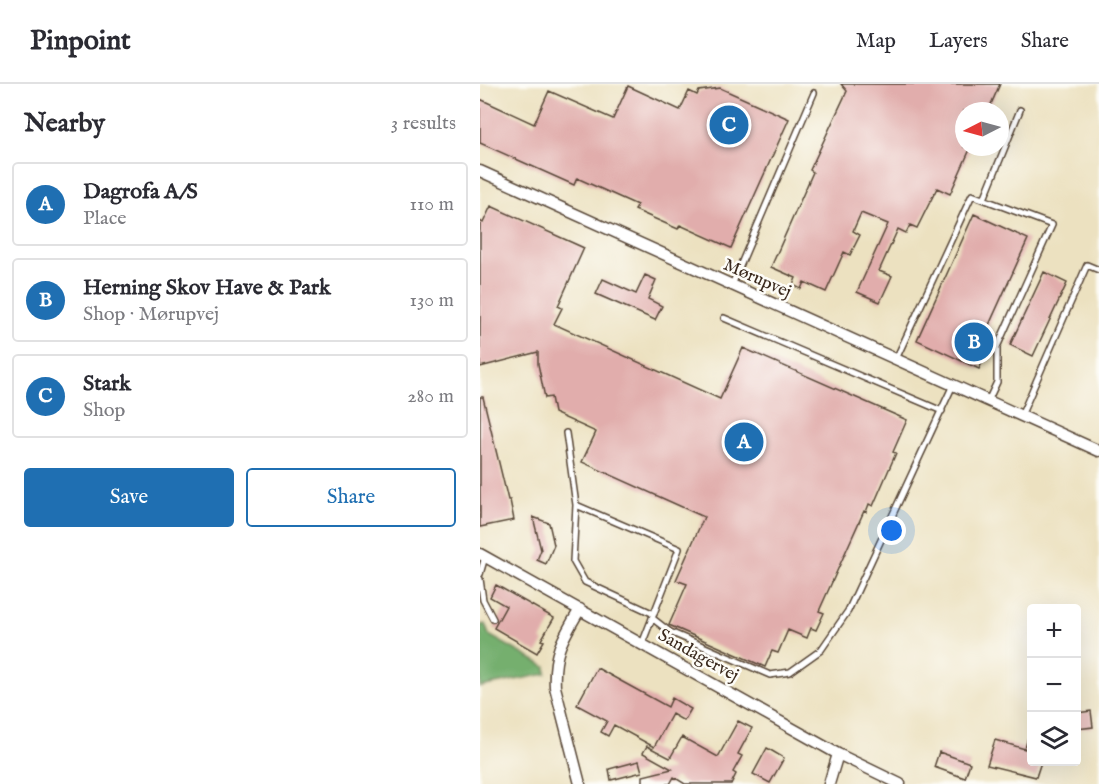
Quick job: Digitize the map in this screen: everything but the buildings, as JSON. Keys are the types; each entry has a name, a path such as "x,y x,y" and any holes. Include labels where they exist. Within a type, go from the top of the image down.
{"street":[{"name":"Mørupvej","path":"480,171 1099,451"},
{"name":"Sandagervej","path":"482,556 838,754 900,784"},
{"path":"580,609 556,656 554,674 555,687 580,784"},
{"path":"829,784 838,754"}],"lane":[{"path":"732,285 814,93"},
{"path":"984,199 1020,110"},
{"path":"896,359 972,195 1052,225 997,347 997,382 988,401"},
{"path":"1021,416 1087,265 1099,270"},
{"path":"724,318 942,411"},
{"path":"566,433 576,505 573,561 585,582 653,616 670,632 770,675 790,672 821,650 848,611 953,385"},
{"path":"576,505 679,549 642,644"},
{"path":"482,556 480,577 483,600 493,619"}],"green space":[{"path":"485,624 489,635 546,667 546,674 480,687 480,625"}],"place":[{"name":"Stark","path":"729,125"},
{"name":"Herning Skov Have & Park","path":"974,342"},
{"name":"Dagrofa A/S","path":"744,442"}]}
